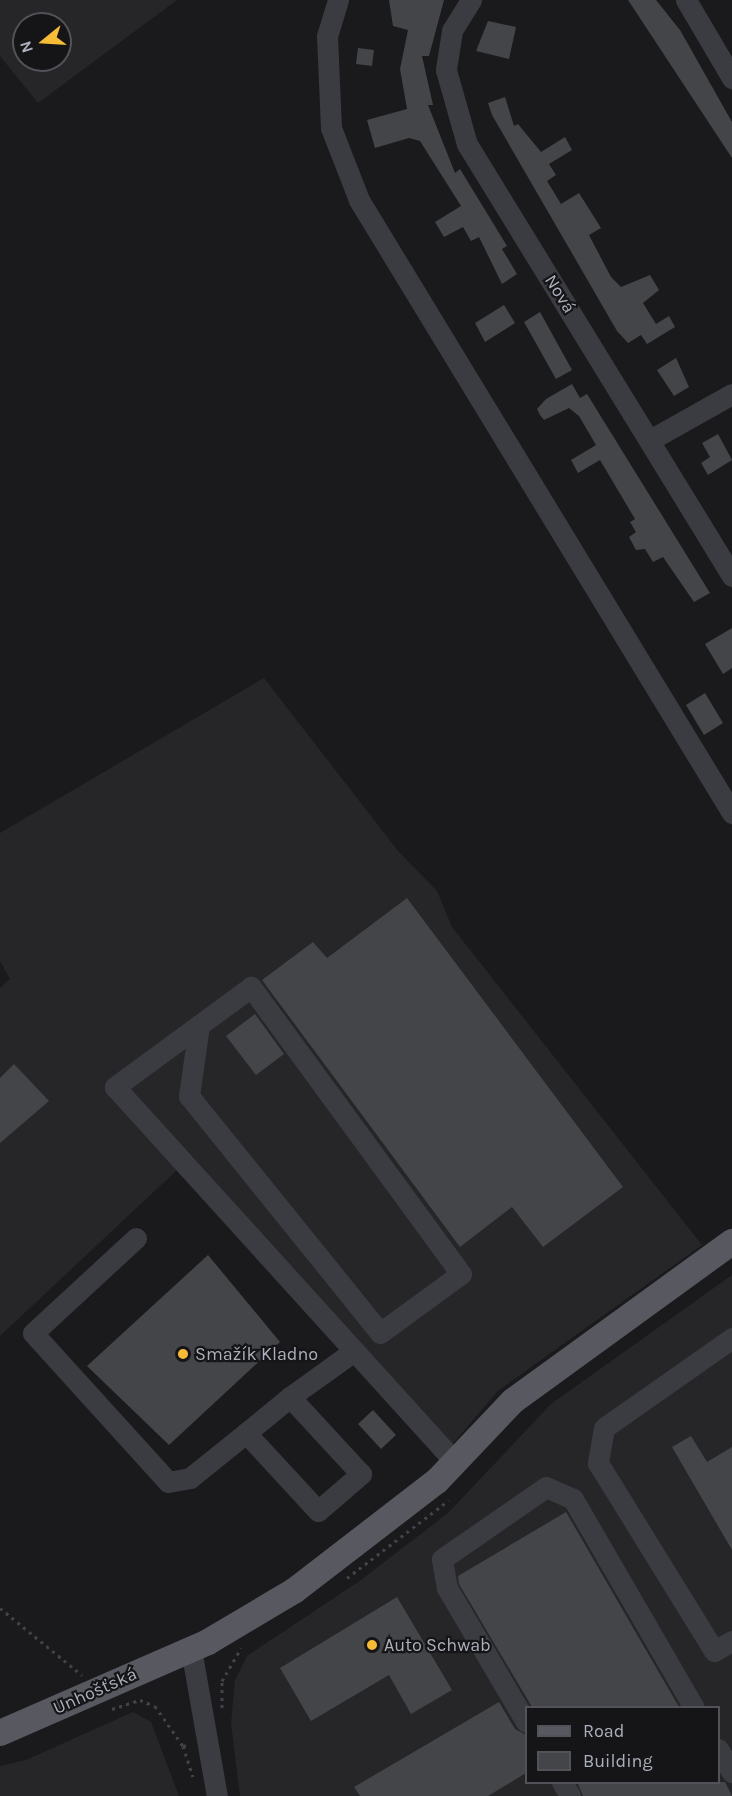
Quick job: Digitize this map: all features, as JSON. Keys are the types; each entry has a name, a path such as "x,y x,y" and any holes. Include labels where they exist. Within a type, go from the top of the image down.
{"main road":[{"name":"Unhošťská","path":"0,1733 191,1649 294,1591 373,1535 455,1462 513,1401 732,1242"}],"street":[{"path":"338,0 327,36 331,128 359,200 732,813"},
{"name":"Nová","path":"471,0 452,31 446,70 467,144 651,440 732,576"},
{"path":"686,0 732,78"},
{"path":"651,440 732,394"},
{"path":"199,1025 189,1096 380,1333 461,1274 251,987 199,1025 115,1087 455,1462"},
{"path":"136,1238 33,1333 168,1482 190,1478 290,1397 354,1351"},
{"path":"732,1338 604,1428 598,1463 714,1651 732,1641"},
{"path":"246,1433 318,1511 361,1474 290,1397"},
{"path":"525,1720 447,1588 442,1559 546,1486 573,1499 693,1706"},
{"path":"191,1649 217,1796"},
{"path":"720,1752 732,1772"}],"path":[{"path":"0,1608 45,1641 95,1690"},
{"path":"183,1746 196,1786"}],"shaded area":[{"path":"0,0 177,0 38,103 13,72 72,72 72,12 12,12 12,71 0,56"},
{"path":"264,678 398,851 437,891 452,927 702,1245 499,1390 449,1448 192,1156 0,1336 0,988 10,979 0,961 0,833"},
{"path":"732,1275 732,1796 240,1796 231,1723 235,1680 247,1656 361,1580 448,1513 551,1404"},
{"path":"133,1712 151,1722 179,1796 0,1796 0,1766 26,1760"}],"building":[{"path":"389,0 444,0 429,56 422,56 433,105 428,105 455,173 460,169 507,246 502,249 517,274 502,284 479,237 471,241 463,227 444,237 435,222 461,206 420,141 409,138 375,148 367,120 407,109 400,69 408,30 393,26"},
{"path":"628,0 656,0 680,30 732,122 732,158"},
{"path":"488,21 516,27 509,59 476,51"},
{"path":"358,48 374,50 372,66 356,64"},
{"path":"505,97 514,126 518,124 541,152 565,137 572,150 549,164 556,175 547,181 561,204 579,193 601,228 589,235 611,277 621,287 650,275 659,290 643,303 656,324 669,316 675,327 647,344 641,335 628,343 617,331 492,115 488,103"},
{"path":"504,305 515,323 485,342 475,323"},
{"path":"540,312 572,370 556,379 524,322"},
{"path":"676,358 689,387 674,396 657,370"},
{"path":"572,384 580,398 587,394 710,593 694,602 663,557 653,562 645,549 636,550 629,537 636,532 630,522 635,519 600,460 578,473 571,460 596,445 579,416 569,408 544,420 537,409 546,399"},
{"path":"718,434 732,460 708,475 701,463 710,457 702,443"},
{"path":"732,628 732,668 723,674 705,644"},
{"path":"705,693 723,723 704,735 686,705"},
{"path":"407,898 623,1187 543,1247 512,1207 460,1247 262,980 313,942 327,958"},
{"path":"255,1014 284,1054 256,1075 226,1036"},
{"path":"14,1064 49,1101 0,1143 0,1078"},
{"name":"Smažík Kladno","path":"208,1255 280,1342 169,1445 87,1366"},
{"path":"373,1410 396,1435 381,1449 358,1424"},
{"path":"691,1436 707,1462 732,1447 732,1550 672,1447"},
{"path":"566,1512 678,1706 531,1706 459,1584 458,1576"},
{"name":"Auto Schwab","path":"397,1597 452,1690 411,1714 389,1675 311,1721 280,1668"},
{"path":"499,1702 515,1729 525,1734 525,1774 488,1796 360,1796 354,1787"},
{"path":"720,1782 725,1782 732,1796 583,1796 578,1784 720,1784"}],"place":[{"name":"Smažík Kladno","path":"183,1354"},
{"name":"Auto Schwab","path":"372,1645"}]}
